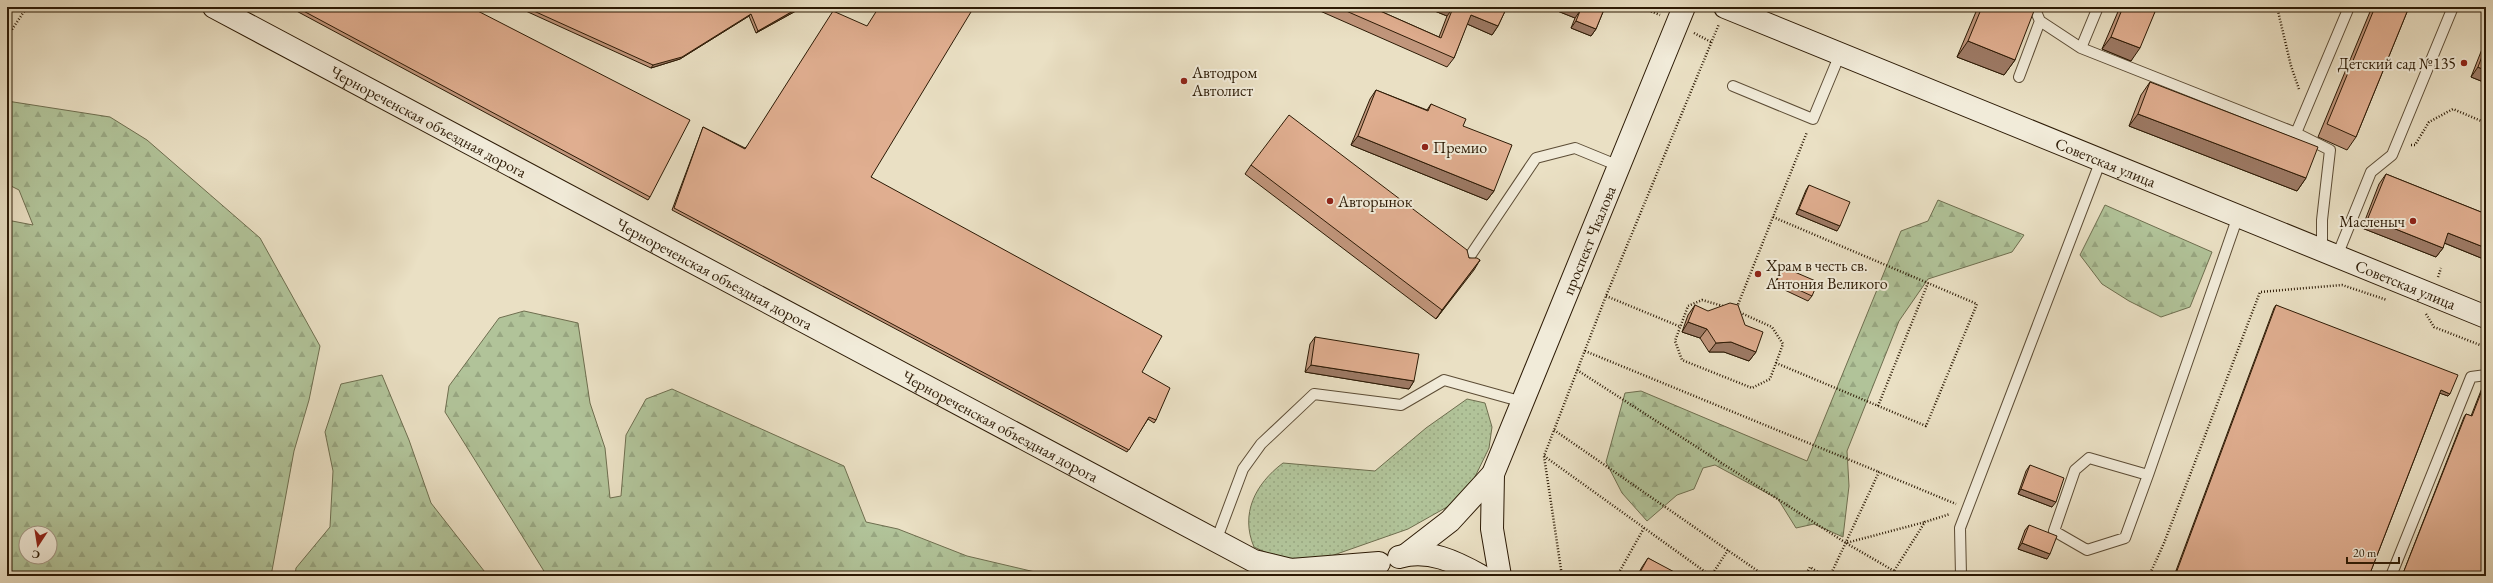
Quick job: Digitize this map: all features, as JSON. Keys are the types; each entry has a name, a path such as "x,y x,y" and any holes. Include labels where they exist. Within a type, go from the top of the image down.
{"main road":[{"name":"Чернореченская объездная дорога","path":"214,7 1216,541 1260,568 1291,570 1379,563"},
{"name":"проспект Чкалова","path":"1493,474 1684,7"},
{"name":"Советская улица","path":"1725,7 2486,317"},
{"path":"1406,555 1450,521 1493,474"},
{"path":"1493,474 1492,529 1500,576"},
{"path":"1359,576 1379,563 1406,555 1446,557 1481,576"}],"lane":[{"path":"2034,7 2040,21 2081,48 2296,133 2330,150 2322,220 2330,253"},
{"path":"2081,48 2098,7"},
{"path":"2296,133 2349,7"},
{"path":"2330,253 2371,172 2392,155 2453,7"},
{"path":"2019,77 2040,21"},
{"path":"1733,86 1812,119 1840,54"},
{"path":"1466,262 1536,158 1575,148 1619,166"},
{"path":"1961,576 1960,528 2101,160"},
{"path":"2148,475 2089,458 2075,470 2054,531 2087,550 2125,538 2148,475 2238,216"},
{"path":"2391,576 2471,377 2486,375"},
{"path":"1216,541 1243,470 1261,444 1314,394 1401,406 1444,380 1523,402"}],"path":[{"path":"7,37 27,7"},
{"path":"1650,11 1652,7"},
{"path":"1562,576 1544,456 1606,296 1725,7"},
{"path":"2277,7 2291,66 2306,108"},
{"path":"2404,145 2415,146 2429,122 2453,109 2486,123"},
{"path":"1729,308 1702,300 1688,306 1675,341 1682,360 1752,388 1770,379 1783,344 1772,327 1735,310 1812,119"},
{"path":"1773,217 1977,304 1926,426 1776,363"},
{"path":"1878,406 1928,283"},
{"path":"2149,576 2164,544 2260,292 2342,285 2391,301"},
{"path":"1606,296 1681,327"},
{"path":"2419,310 2426,313"},
{"path":"1584,351 1962,507"},
{"path":"1577,370 1846,543 1894,571 1896,576"},
{"path":"1554,430 1765,576"},
{"path":"1544,456 1711,576 1728,550"},
{"path":"1830,576 1878,472"},
{"path":"1846,543 1953,513"},
{"path":"1894,571 1925,522"},
{"path":"1617,576 1644,528"},
{"path":"1805,576 1810,567 1824,576"}],"green space":[{"path":"7,101 110,117 147,140 260,238 320,346 309,400 294,451 271,576 7,576 7,220 33,225 19,190 7,184"},
{"path":"1938,200 2024,235 2012,252 1928,279 1899,321 1847,451 1849,486 1843,537 1814,524 1796,528 1778,499 1715,465 1703,468 1694,489 1677,495 1647,521 1622,493 1606,462 1625,393 1641,391 1807,461 1901,231 1928,221"},
{"path":"2105,205 2212,252 2190,307 2161,317 2129,301 2102,284 2080,255"},
{"path":"524,311 578,323 590,403 605,448 610,498 621,496 626,435 646,399 672,389 844,466 866,522 898,529 967,556 1052,576 547,576 445,412 449,386 499,318"},
{"path":"382,375 409,440 431,503 488,576 295,576 296,568 330,527 333,471 325,432 341,384"},
{"path":"1467,399 1485,403 1492,427 1489,448 1470,487 1447,507 1408,529 1331,556 1289,563 1254,547 1250,535 1249,523 1253,500 1265,480 1283,463 1375,471 1426,428"},
{"path":"1412,573 1442,576 1397,576"}],"building":[{"path":"296,7 470,7 690,120 650,197"},
{"path":"525,7 800,7 758,31 751,14 682,57 653,65"},
{"path":"879,7 974,7 871,177 1162,336 1142,372 1170,388 1156,420 1149,417 1129,450 674,208 703,127 745,149 833,11 867,26"},
{"path":"1337,7 1371,7 1441,38 1453,8 1452,7 1507,7 1498,26 1471,15 1454,58"},
{"path":"1571,7 1605,7 1596,29 1576,21 1580,11"},
{"path":"1982,7 2025,7 2034,11 2015,60 1968,41"},
{"path":"2123,7 2157,7 2140,48 2111,37"},
{"path":"2375,7 2409,7 2356,137 2327,124"},
{"path":"2486,46 2486,71 2478,67"},
{"path":"2150,82 2318,147 2306,178 2138,114"},
{"path":"1376,90 1428,111 1431,104 1466,119 1463,126 1512,145 1494,191 1358,136"},
{"path":"1289,115 1467,250 1469,258 1477,258 1480,260 1442,310 1251,165"},
{"path":"2386,174 2486,214 2486,248 2448,233 2443,248 2368,218"},
{"path":"1809,185 1850,202 1840,226 1799,209"},
{"path":"1783,267 1818,282 1812,296 1777,280"},
{"path":"1730,303 1738,305 1745,325 1763,332 1756,352 1731,342 1716,343 1707,329 1688,322 1695,305 1708,311"},
{"path":"2276,305 2458,375 2450,394 2441,390 2369,576 2175,576"},
{"path":"1315,337 1419,354 1414,381 1311,365"},
{"path":"2484,385 2486,386 2486,564 2482,576 2402,576 2466,414 2472,416"},
{"path":"2030,465 2064,478 2056,502 2021,489"},
{"path":"2029,525 2057,536 2050,554 2022,543"},
{"path":"1648,558 1680,575 1638,576"}],"place":[{"name":"Детский сад №135","path":"2464,63"},
{"name":"Автодром Автолист","path":"1184,81"},
{"name":"Премио","path":"1425,147"},
{"name":"Авторынок","path":"1330,201"},
{"name":"Масленыч","path":"2413,221"},
{"name":"Храм в честь св. Антония Великого","path":"1758,274"}]}
